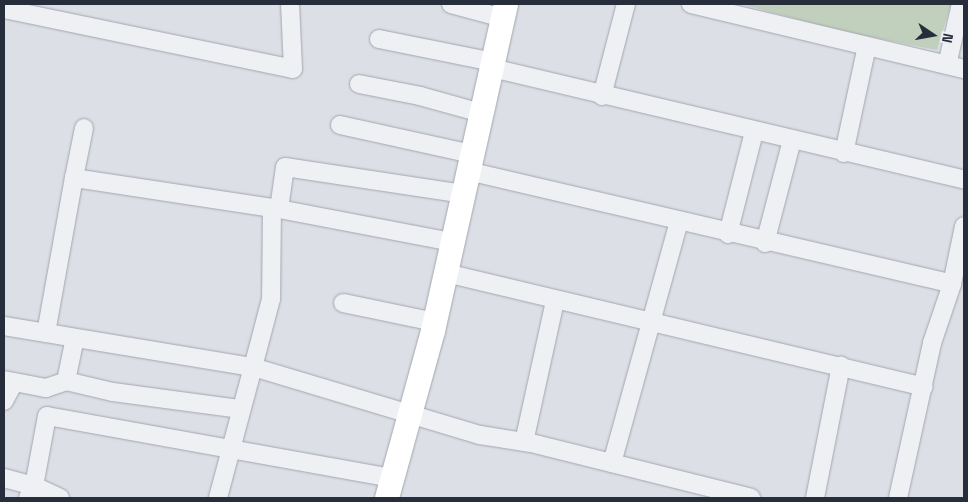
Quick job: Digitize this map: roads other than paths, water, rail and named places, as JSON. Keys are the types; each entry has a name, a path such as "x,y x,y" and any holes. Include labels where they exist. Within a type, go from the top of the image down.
{"street":[{"path":"4,9 292,69 290,4"},
{"path":"46,416 231,449 389,488 435,322 505,11 451,4"},
{"path":"602,96 626,4"},
{"path":"691,4 964,69"},
{"path":"947,65 961,4"},
{"path":"379,39 492,65 602,96 964,180"},
{"path":"844,153 867,46"},
{"path":"359,84 420,96 482,113"},
{"path":"340,125 679,222 952,284"},
{"path":"46,333 84,128"},
{"path":"728,234 754,132"},
{"path":"765,242 792,140"},
{"path":"452,242 279,209 285,167 463,194"},
{"path":"74,178 272,208 271,299 218,498"},
{"path":"612,463 679,222"},
{"path":"898,498 924,387 932,343 952,284 964,226"},
{"path":"446,273 555,301 841,366 924,387"},
{"path":"524,442 555,301"},
{"path":"343,302 435,322"},
{"path":"4,326 253,367 409,416 480,435 524,442 751,498"},
{"path":"66,380 75,338"},
{"path":"815,498 841,366"},
{"path":"4,401 9,381 46,388 66,380 113,392 241,409"},
{"path":"31,492 46,416 46,388"},
{"path":"4,478 31,492 60,498"}]}
